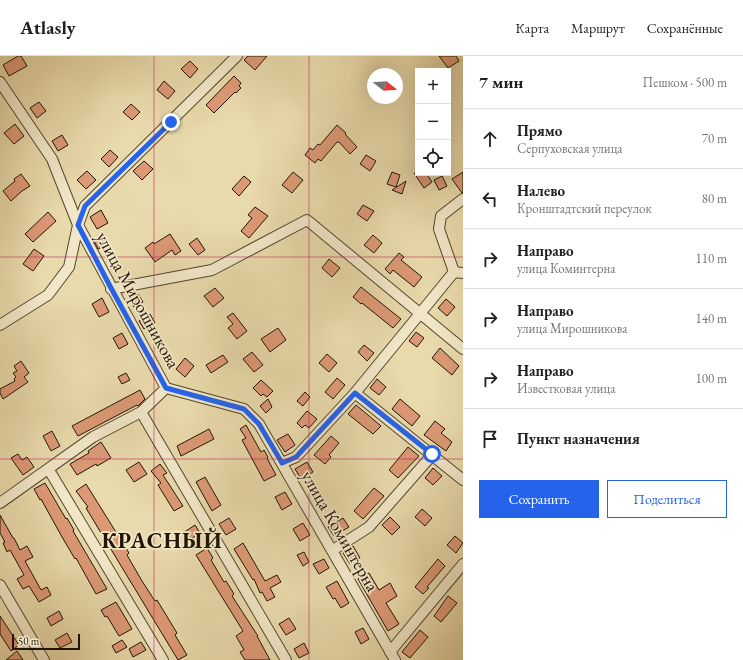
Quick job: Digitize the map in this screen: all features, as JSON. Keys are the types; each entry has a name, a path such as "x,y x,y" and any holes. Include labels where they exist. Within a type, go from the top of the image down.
{"street":[{"path":"0,325 48,295 69,267 78,225 85,206 237,56"},
{"name":"улица Мирошникова","path":"0,82 52,159 78,225 166,388"},
{"path":"282,463 296,457 355,393 420,314 459,272 439,229 442,216 463,199"},
{"path":"111,288 212,270 307,220 463,349"},
{"path":"0,503 49,470 93,437 141,412 166,388"},
{"name":"улица Коминтерна","path":"166,388 244,409 259,424 393,656"},
{"path":"355,393 463,480"},
{"path":"141,412 286,660"},
{"path":"333,550 369,527 432,454"},
{"path":"49,470 163,660"},
{"path":"393,656 463,564"},
{"path":"0,586 44,660"}],"building":[{"path":"18,56 21,56 27,66 9,76 3,65"},
{"path":"248,56 267,56 255,70 244,60"},
{"path":"439,56 456,56 459,61 448,68"},
{"path":"190,61 198,69 190,78 181,69"},
{"path":"234,76 241,83 239,86 241,88 214,113 206,105"},
{"path":"164,81 175,91 168,99 157,90"},
{"path":"39,102 46,111 37,118 30,108"},
{"path":"131,104 140,112 132,120 123,112"},
{"path":"15,124 24,136 14,144 4,133"},
{"path":"337,125 346,133 345,134 357,147 350,154 339,142 337,142 321,161 318,159 315,163 305,155 310,148 313,150 318,144 320,145"},
{"path":"62,135 68,145 58,151 52,141"},
{"path":"110,150 118,157 109,167 101,159"},
{"path":"366,155 376,161 370,171 360,164"},
{"path":"144,161 153,169 142,180 133,171"},
{"path":"87,171 96,180 86,189 77,180"},
{"path":"293,172 303,180 292,193 282,185"},
{"path":"392,172 400,175 396,187 387,184"},
{"path":"463,172 463,193 462,193 452,179"},
{"path":"21,174 30,186 11,201 3,191"},
{"path":"244,176 251,182 239,196 232,189"},
{"path":"416,176 428,176 432,182 424,188"},
{"path":"442,176 447,186 439,190 434,180"},
{"path":"406,181 402,194 392,190"},
{"path":"363,205 374,211 367,221 357,214"},
{"path":"255,207 268,216 249,238 241,231 252,218 248,215"},
{"path":"101,210 108,223 97,229 90,217"},
{"path":"48,212 56,221 33,242 25,234"},
{"path":"170,234 181,251 175,255 172,250 155,262 145,248 153,242 154,244"},
{"path":"103,235 108,244 98,249 94,241"},
{"path":"373,235 382,243 374,253 364,245"},
{"path":"197,238 205,250 198,255 189,244"},
{"path":"34,249 44,256 33,271 23,264"},
{"path":"399,253 404,257 401,260 422,277 414,287 393,270 390,274 385,269"},
{"path":"329,259 340,268 332,277 322,268"},
{"path":"361,287 401,319 393,328 353,297"},
{"path":"215,288 224,298 213,307 204,296"},
{"path":"138,294 143,302 134,307 130,300"},
{"path":"102,298 109,312 99,317 92,304"},
{"path":"446,299 455,307 447,316 438,308"},
{"path":"233,313 247,331 237,339 228,328 233,324 227,317"},
{"path":"150,314 155,323 144,329 139,321"},
{"path":"278,328 286,340 270,352 261,339"},
{"path":"416,332 424,338 417,347 409,341"},
{"path":"122,333 128,344 119,349 113,338"},
{"path":"364,345 374,353 367,361 358,352"},
{"path":"440,348 459,366 452,375 432,358"},
{"path":"252,352 263,365 254,372 243,359"},
{"path":"327,354 337,363 329,372 319,363"},
{"path":"223,355 228,362 211,373 206,365"},
{"path":"185,358 194,366 185,377 176,369"},
{"path":"21,361 29,373 24,377 28,382 3,399 0,389 15,381 14,379 16,377 13,373 17,371 14,366"},
{"path":"126,373 130,380 122,384 118,377"},
{"path":"337,378 345,385 333,399 325,392"},
{"path":"377,379 386,387 379,395 370,388"},
{"path":"261,380 273,391 267,397 263,394 261,396 253,388"},
{"path":"140,390 145,399 138,406 137,405 78,436 72,426"},
{"path":"305,392 310,397 303,406 297,401"},
{"path":"268,399 272,407 266,413 260,406"},
{"path":"400,399 420,416 412,426 392,409"},
{"path":"356,405 381,426 373,434 348,414"},
{"path":"307,411 317,419 309,428 305,425 302,428 297,423"},
{"path":"435,421 445,429 441,433 452,442 446,451 424,435"},
{"path":"246,425 261,452 264,450 276,475 264,481 242,440 246,438 240,429"},
{"path":"209,429 214,439 181,456 177,446"},
{"path":"52,431 60,446 51,451 43,436"},
{"path":"288,434 295,445 285,452 277,440"},
{"path":"331,436 339,443 329,455 331,457 325,464 314,455"},
{"path":"101,442 111,458 97,466 96,464 77,475 70,464 89,453 88,451"},
{"path":"408,447 419,456 398,478 389,470"},
{"path":"18,454 22,460 27,457 34,467 23,475 11,458"},
{"path":"139,462 147,474 134,482 126,470"},
{"path":"307,462 313,472 301,479 295,469"},
{"path":"160,464 167,473 163,475 183,506 174,511 158,485 161,483 151,471"},
{"path":"433,468 442,476 433,485 425,478"},
{"path":"205,477 221,505 212,511 196,482"},
{"path":"45,483 66,519 67,518 107,589 96,594 41,499 40,500 34,489"},
{"path":"86,484 129,553 127,555 142,581 155,601 157,600 177,633 175,635 187,655 178,660 86,508 88,507 76,491"},
{"path":"374,488 384,496 363,519 354,511"},
{"path":"285,492 292,504 282,510 275,497"},
{"path":"422,509 432,518 425,526 415,517"},
{"path":"0,515 20,550 27,546 33,557 25,561 41,590 47,587 51,595 39,602 29,586 23,589 17,579 24,575 10,550 7,552 3,543 5,542 0,533"},
{"path":"390,517 400,527 392,535 382,525"},
{"path":"229,518 236,529 226,535 219,524"},
{"path":"343,518 349,527 334,536 328,527"},
{"path":"303,523 310,535 300,541 293,529"},
{"path":"195,525 200,533 188,541 183,533"},
{"path":"455,536 463,543 456,553 447,545"},
{"path":"243,543 265,581 277,575 281,582 270,588 275,597 267,601 262,592 260,593 254,579 253,580 234,549"},
{"path":"353,546 360,558 350,564 343,553"},
{"path":"207,548 213,558 211,560 224,582 226,581 234,594 232,596 258,636 270,660 245,660 240,652 244,650 236,636 243,631 196,555"},
{"path":"304,552 309,562 303,566 297,555"},
{"path":"324,559 329,568 319,574 313,564"},
{"path":"438,559 445,566 423,594 415,587"},
{"path":"369,573 379,590 390,583 397,596 386,603 399,624 388,631 358,579"},
{"path":"337,581 349,603 341,608 335,598 333,599 326,587"},
{"path":"448,596 457,603 441,622 434,616"},
{"path":"116,602 132,629 119,636 107,616 105,617 101,610"},
{"path":"59,611 63,619 51,626 47,618"},
{"path":"0,616 19,645 11,651 0,634"},
{"path":"289,618 296,629 286,635 279,624"},
{"path":"363,628 369,639 361,644 355,632"},
{"path":"420,630 428,637 410,658 402,652"},
{"path":"67,633 72,642 60,648 55,640"},
{"path":"122,640 127,647 116,653 112,646"},
{"path":"141,642 146,650 133,657 129,649"},
{"path":"304,643 309,653 299,658 294,649"},
{"path":"17,651 23,660 6,660"}],"district":[{"name":"КРАСНЫЙ","path":"162,540"}],"route":[{"path":"171,122 85,206 78,225 166,388 244,409 259,424 282,463 296,457 355,393 432,454"}]}
